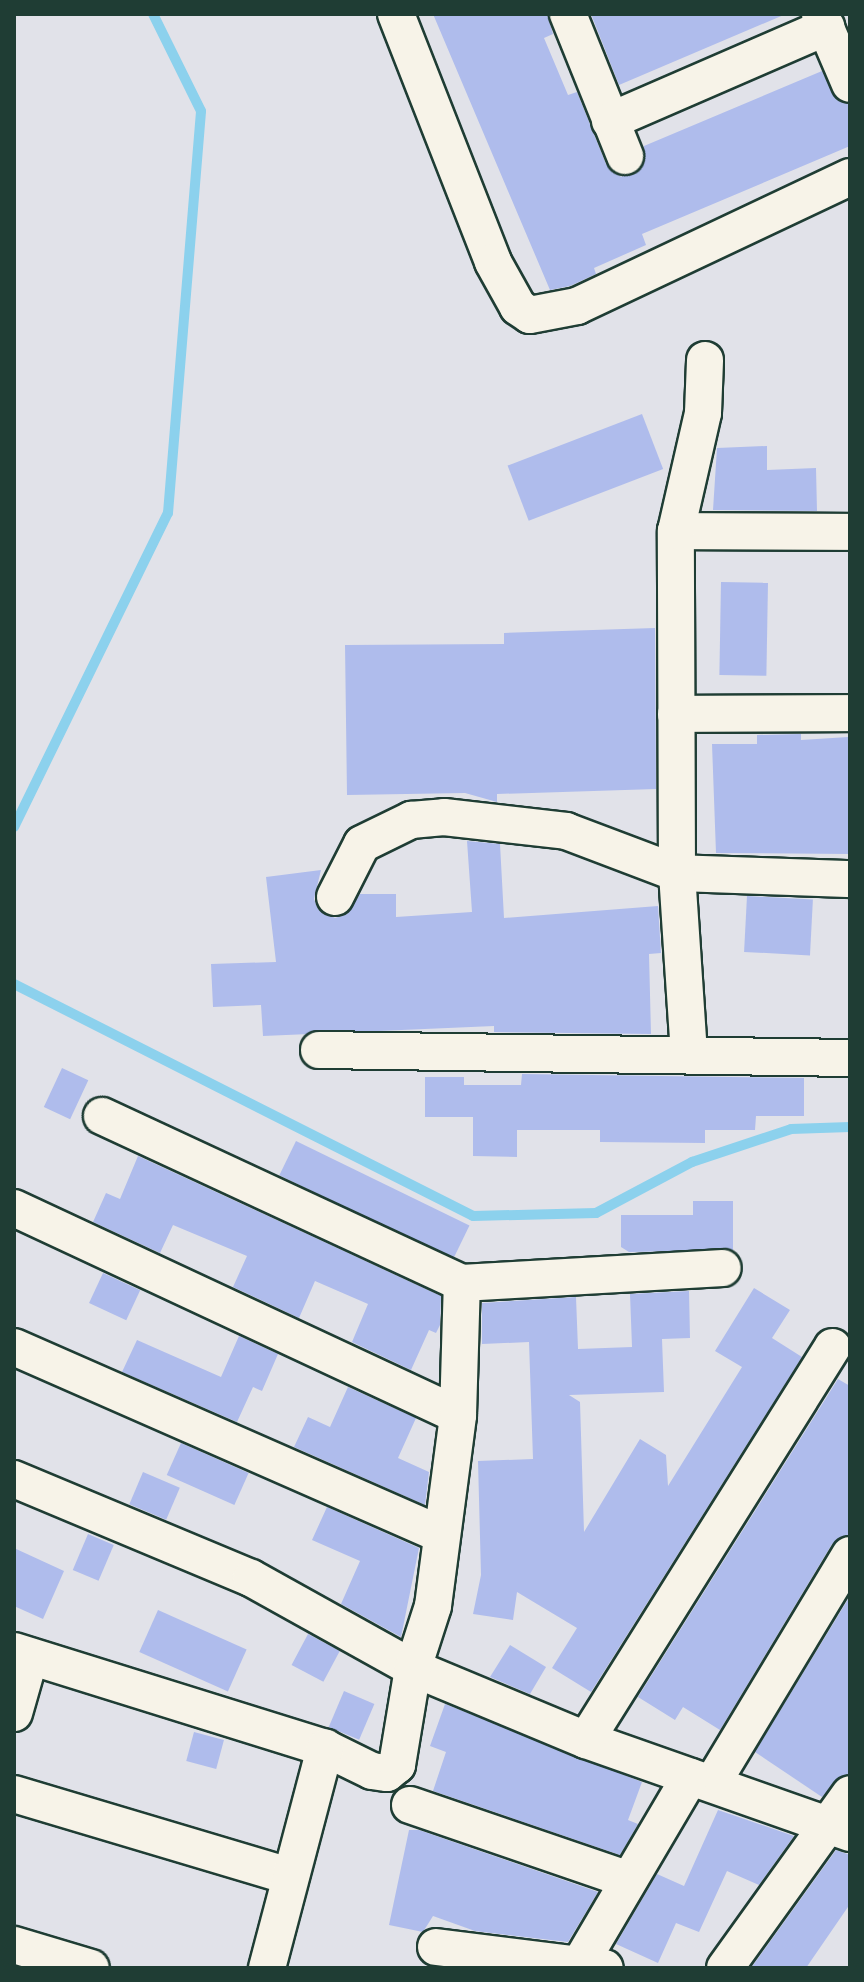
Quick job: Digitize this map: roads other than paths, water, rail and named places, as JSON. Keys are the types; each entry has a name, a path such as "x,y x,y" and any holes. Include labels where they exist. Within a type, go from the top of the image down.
{"street":[{"path":"396,14 493,262 518,307 530,315 577,306 850,177"},
{"path":"568,14 625,156"},
{"path":"610,121 823,21 850,84"},
{"path":"689,1054 677,873 676,531 703,413 705,360"},
{"path":"676,531 850,532"},
{"path":"676,714 850,713"},
{"path":"335,897 362,844 411,820 444,817 566,831 677,873 850,879"},
{"path":"319,1050 850,1058"},
{"path":"102,1116 462,1283 723,1268"},
{"path":"14,1208 458,1415"},
{"path":"14,1713 22,1654 325,1748 372,1771 387,1773 397,1765 413,1668 433,1606 458,1415 462,1283"},
{"path":"14,1347 442,1535"},
{"path":"586,1740 833,1347"},
{"path":"14,1479 251,1578 413,1668 586,1740 840,1830"},
{"path":"436,1947 593,1965 626,1879 702,1780 850,1555"},
{"path":"267,1968 325,1748"},
{"path":"14,1794 289,1876"},
{"path":"725,1968 840,1830 850,1794"},
{"path":"410,1805 626,1879"},
{"path":"14,1945 82,1967"}],"waterway":[{"path":"14,827 168,513 201,111 153,14"},
{"path":"14,984 473,1216 596,1213 692,1162 791,1129 850,1127"}]}
